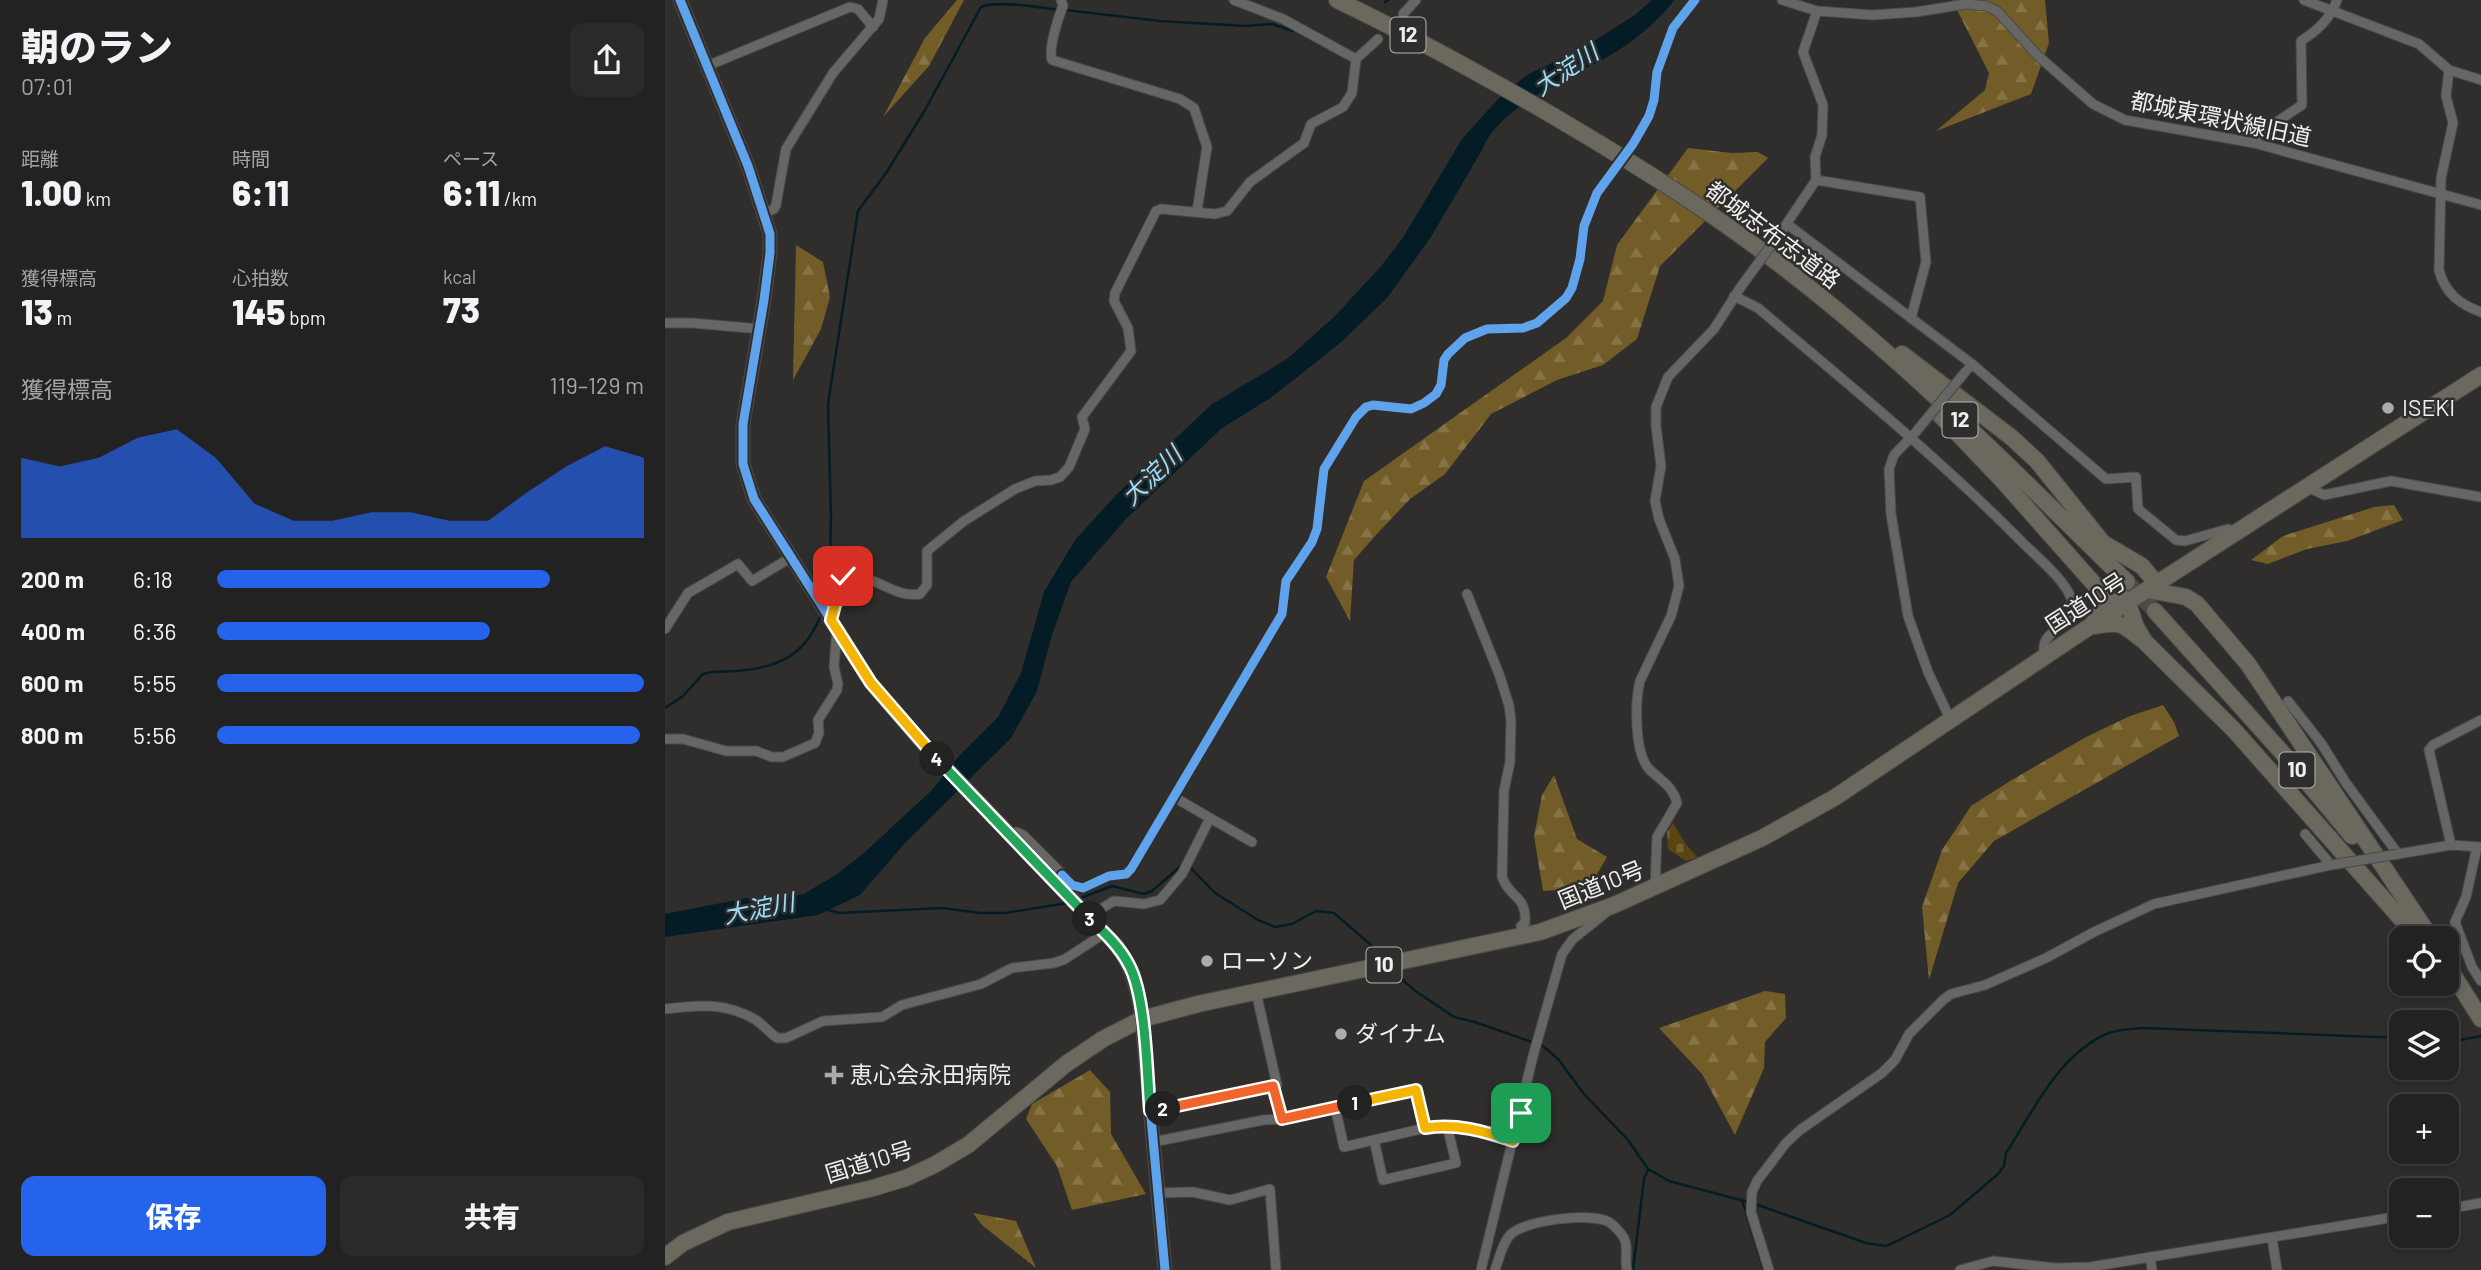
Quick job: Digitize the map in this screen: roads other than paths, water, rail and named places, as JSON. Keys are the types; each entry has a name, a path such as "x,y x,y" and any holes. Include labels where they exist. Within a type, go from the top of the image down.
{"highway":[{"name":"都城志布志道路","path":"1337,0 1477,72 1570,126 1725,223 1861,331 1923,386 2126,582"},
{"path":"1784,268 1871,328 2011,437 2037,461 2103,542 2142,566 2153,587 2192,601"},
{"path":"1784,268 1906,381 2002,480 2095,585 2104,603 2102,611 2089,627"},
{"name":"国道10号","path":"665,1256 683,1243 729,1222 873,1188 906,1178 935,1165 968,1145 1066,1064 1103,1039 1142,1019 1256,992 1523,936 1559,926 1614,905 1704,866 1802,818 2089,627 2481,375"},
{"path":"2128,558 2162,569 2179,571"},
{"path":"2199,558 2185,573 2184,589 2248,664 2422,926"},
{"path":"2095,585 2128,603 2136,627 2145,642"},
{"name":"10","path":"2155,611 2287,758 2421,926"},
{"path":"2089,627 2112,622 2124,625 2145,642 2235,730 2407,926"},
{"path":"2459,984 2478,1015"},
{"path":"2459,990 2478,1015"}],"street":[{"path":"680,0 765,213 770,234 770,253 743,424 743,464 754,499 871,683 942,764 1117,946 1131,967 1142,1019 1165,1270"},
{"path":"765,213 776,205 786,149 833,73 879,19 883,0"},
{"path":"1061,0 1063,6 1050,55 1052,60 1189,102 1194,108 1206,147 1197,211"},
{"path":"1234,0 1283,19 1356,59"},
{"path":"1403,14 1416,0"},
{"path":"1633,144 1649,116 1657,72 1673,28 1695,0"},
{"name":"都城東環状線旧道","path":"1781,0 1817,11 1873,15 1966,4 1986,6 1997,10 2037,55 2094,104 2125,120 2254,143 2481,205"},
{"path":"2304,0 2419,44 2449,70 2481,80"},
{"path":"2254,143 2260,133 2302,105 2301,41 2320,28 2333,11 2337,0"},
{"path":"707,66 850,7 858,9 873,27"},
{"path":"1655,888 1657,837 1677,803 1670,787 1648,767 1639,746 1638,692 1640,681 1671,616 1679,586 1675,559 1655,501 1661,466 1655,426 1656,407 1668,377 1714,329 1816,180 1815,157 1824,117 1819,92 1803,52 1817,11"},
{"path":"665,739 683,739 726,751 756,751 772,757 783,757 815,743 819,733 818,720 838,690 829,616 843,576 866,576 903,593 920,594 927,585 927,551 964,521 1015,489 1035,481 1060,477 1069,467 1079,446 1081,434 1085,429 1082,417 1131,351 1128,328 1114,301 1115,293 1156,211 1161,209 1215,214 1227,211 1249,182 1304,143 1311,124 1343,107 1352,93 1356,59 1378,39"},
{"path":"2449,70 2447,96 2453,123 2441,178 2439,250 2443,284 2451,296 2481,312"},
{"path":"1010,835 1016,832 1023,835 1072,885 1083,888 1109,876 1126,874 1131,869 1282,614 1286,581 1312,542 1317,529 1324,469 1343,434 1366,407 1373,405 1411,409 1436,394 1441,385 1444,360 1465,338 1487,329 1523,328 1537,323 1566,298 1572,288 1580,259 1584,226 1597,192 1612,173"},
{"path":"1816,180 1920,197 1926,262 1912,318"},
{"path":"1785,226 1912,318 2106,479 2136,477 2138,509 2176,540 2185,541 2228,529 2238,533"},
{"path":"1737,292 1913,435 1977,496 2067,590 2072,598 2072,609 2067,620 2046,640 2046,656"},
{"path":"665,323 759,329"},
{"path":"1951,721 1916,642 1908,616 1891,514 1889,470 1894,455 1969,367"},
{"path":"2308,487 2324,495 2391,481 2481,497"},
{"path":"665,629 688,593 728,570 739,564 752,581 790,558"},
{"path":"1467,594 1509,705 1512,743 1504,791 1502,877 1505,885 1526,910 1525,923 1521,926 1523,936"},
{"path":"2288,701 2321,743 2397,854"},
{"path":"2451,845 2430,750 2433,745 2481,720"},
{"path":"1174,797 1252,842"},
{"path":"1087,916 1114,901 1144,904 1160,900 1182,874 1210,818"},
{"path":"2305,834 2331,865"},
{"path":"1769,1270 1751,1212 1752,1192 1757,1181 1786,1143 1812,1120 1881,1073 1895,1060 1909,1034 1951,994 1985,985 2154,904 2331,865 2451,845 2479,847 2466,897 2455,922 2472,967 2481,981"},
{"path":"1481,1270 1562,954 1573,939 1600,920 1614,905"},
{"path":"665,1009 698,1005 731,1008 759,1022 777,1038 786,1038 823,1021 882,1017 902,1005 974,987 1012,968 1065,959 1105,933"},
{"path":"1150,1111 1277,1085 1256,992"},
{"path":"1273,1086 1282,1119"},
{"path":"1153,1142 1263,1119 1282,1119 1416,1090 1425,1128"},
{"path":"1335,1107 1344,1147 1425,1128 1447,1126 1477,1129 1513,1141"},
{"path":"1374,1140 1383,1180 1456,1163 1447,1126"},
{"path":"1157,1193 1193,1192 1230,1200 1270,1189 1276,1270"},
{"path":"2459,1207 2481,1203"},
{"path":"1495,1270 1510,1235 1522,1227 1560,1219 1596,1218 1610,1223 1623,1237 1627,1246 1627,1270"},
{"path":"1960,1270 1993,1261 2077,1268 2389,1218"},
{"path":"2272,1238 2277,1270"},
{"path":"2150,1257 2151,1270"}],"water":[{"name":"大淀川","path":"1652,0 1674,0 1655,22 1630,43 1540,94 1504,119 1491,134 1431,237 1387,298 1339,344 1273,396 1221,429 1127,518 1071,582 1052,635 1037,691 1011,738 906,842 860,895 818,915 665,937 665,914 747,898 765,902 804,894 837,874 864,853 931,791 960,755 998,717 1021,673 1044,592 1075,540 1116,495 1212,404 1287,359 1335,316 1402,239 1462,139 1498,99 1527,75 1581,49 1635,15"}],"waterway":[{"path":"825,602 831,517 828,404 858,211 886,173 925,110 981,7 1007,4 1058,10"},
{"path":"1065,10 1160,21 1246,26 1272,24 1293,31"},
{"path":"665,708 683,696 703,674 752,669 779,662 790,656 808,639 822,612"},
{"path":"1078,899 1112,886 1144,894 1152,891 1183,864"},
{"path":"1189,866 1215,893 1258,920 1275,927 1292,924 1316,911 1334,913 1372,946"},
{"path":"828,910 839,913 942,908 1005,913 1068,903"},
{"path":"1394,972 1414,990 1454,1017 1543,1046 1558,1059 1584,1094 1628,1140 1648,1169 1669,1181 1748,1202"},
{"path":"1755,1204 1866,1243 1886,1246 1895,1242 1950,1215 1998,1174 2004,1166 2006,1153 2060,1070 2089,1044 2115,1031 2143,1028 2389,1038"},
{"path":"2459,1040 2481,1036"},
{"path":"1633,1270 1644,1179 1648,1170"},
{"path":"1742,1200 1764,1270"}],"tunnel":[{"path":"2127,582 2155,611"}],"place":[{"name":"ISEKI","path":"2388,408"},
{"name":"ローソン","path":"1207,961"},
{"name":"ダイナム","path":"1341,1034"},
{"name":"恵心会永田病院","path":"834,1075"}]}
